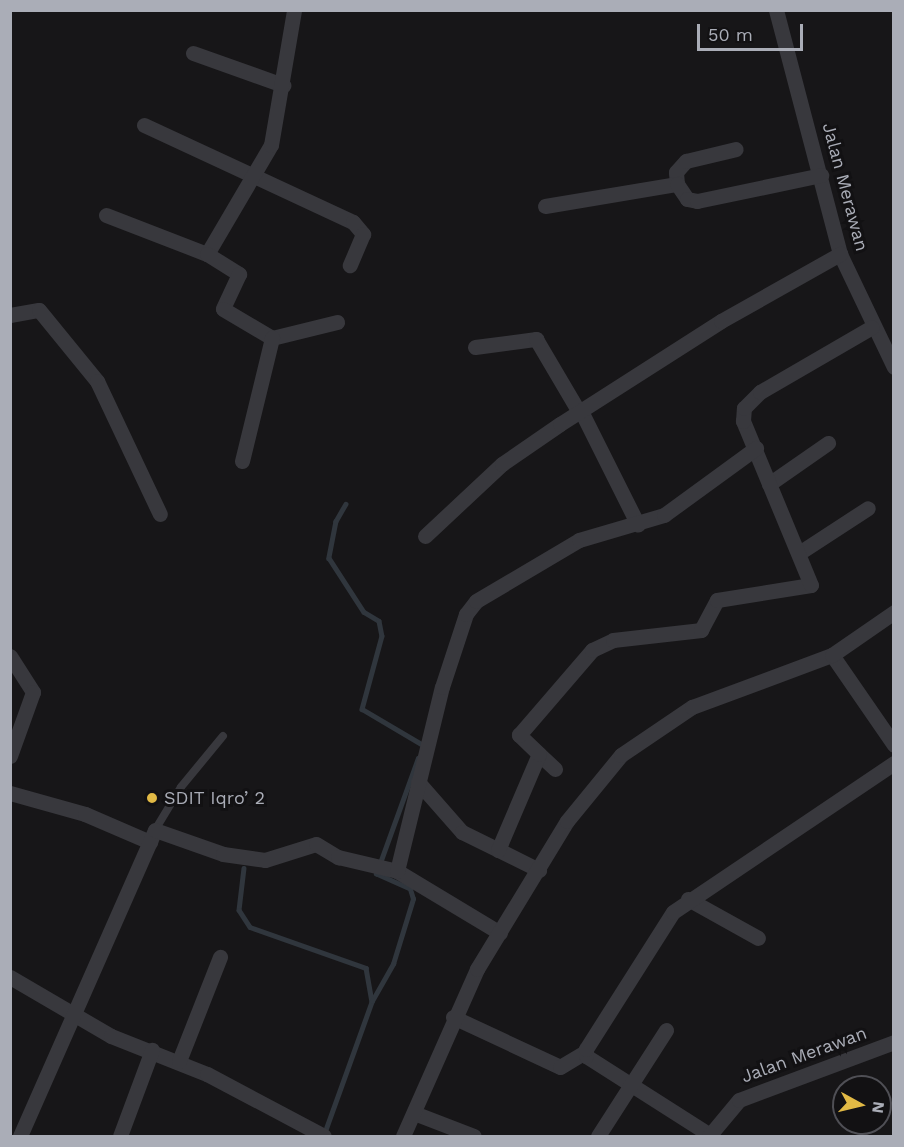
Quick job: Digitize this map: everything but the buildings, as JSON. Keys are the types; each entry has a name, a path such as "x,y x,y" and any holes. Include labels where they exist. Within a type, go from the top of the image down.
{"street":[{"path":"207,254 254,179 271,145 294,10"},
{"name":"Jalan Merawan","path":"776,10 840,254 872,327 894,367"},
{"path":"193,53 283,85"},
{"path":"144,125 254,179 360,227 363,234 350,265"},
{"path":"736,149 686,161 676,172 678,184 687,199 697,201 821,175"},
{"path":"545,206 678,184"},
{"path":"106,215 207,254 239,274 223,309 272,338 337,322"},
{"path":"425,536 502,464 721,321 840,254"},
{"path":"10,315 39,309 97,381 160,514"},
{"path":"555,770 519,735 592,650 613,640 701,630 717,600 808,588 812,577 799,553 743,421 751,398 872,327"},
{"path":"242,461 272,338"},
{"path":"475,347 536,339 580,411 638,525"},
{"path":"769,484 828,442"},
{"path":"395,870 454,647 476,601 579,540 638,525 671,511 756,448"},
{"path":"799,553 868,508"},
{"path":"403,1137 453,1017 500,933 567,821 629,748 709,698 832,655 894,612"},
{"path":"832,655 894,745"},
{"path":"10,656 33,692 10,756"},
{"path":"498,850 539,754"},
{"path":"453,1017 560,1067 585,1052 659,931 688,899 894,763"},
{"path":"418,782 455,827 539,870"},
{"path":"10,793 152,836 223,854 261,860 316,844 338,857 395,870 500,933"},
{"path":"20,1137 152,836"},
{"path":"688,899 758,938"},
{"path":"179,1061 220,957"},
{"path":"10,977 73,1014 179,1061 320,1135"},
{"path":"598,1137 666,1030"},
{"name":"Jalan Merawan","path":"709,1136 739,1100 894,1042"},
{"path":"120,1137 152,1050"},
{"path":"585,1052 709,1136"},
{"path":"414,1113 474,1137"}],"lane":[{"path":"152,836 181,787 223,736"}],"waterway":[{"path":"346,504 336,521 329,558 364,612 379,621 382,636 362,709 423,745"},
{"path":"324,1134 372,1001 393,964 413,899 410,889 376,874 418,758"},
{"path":"244,868 239,910 250,927 366,968 372,1001"}],"place":[{"name":"SDIT Iqro’ 2","path":"152,798"}]}
